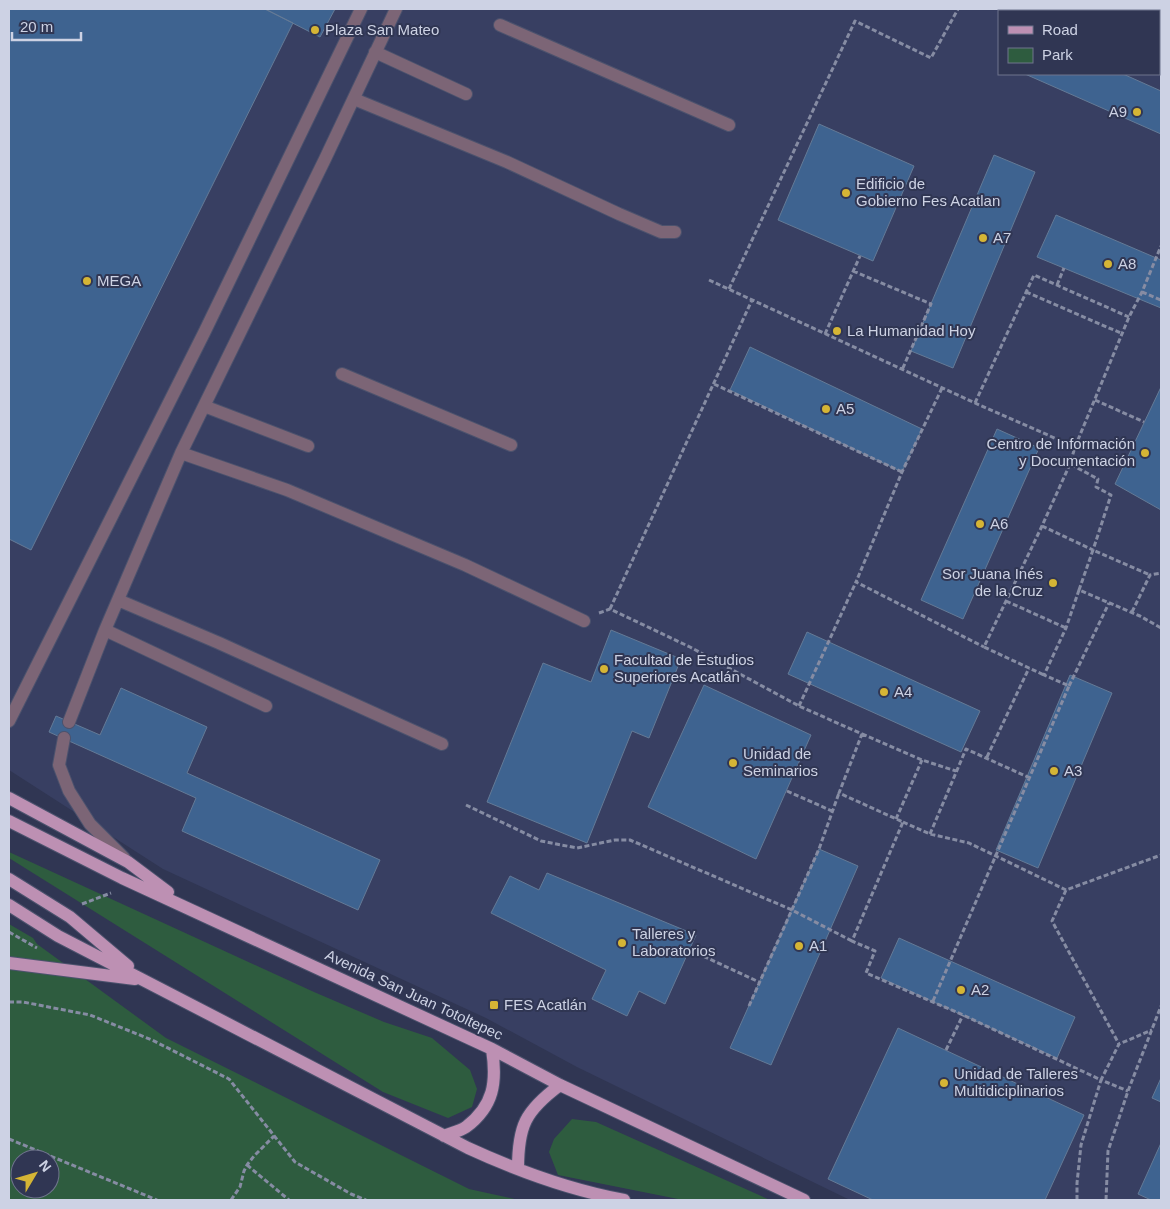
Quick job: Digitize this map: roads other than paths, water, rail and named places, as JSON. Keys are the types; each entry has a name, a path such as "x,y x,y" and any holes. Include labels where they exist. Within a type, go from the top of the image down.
{"main road":[{"path":"9,798 128,862 188,907"},
{"name":"Avenida San Juan Totoltepec","path":"9,820 116,874 492,1049 560,1085 804,1200"},
{"path":"9,879 70,917 145,981"},
{"path":"9,905 58,936 444,1136 518,1169 564,1185 624,1200"},
{"path":"9,963 145,981"},
{"path":"444,1136 465,1128 481,1113 492,1093 496,1071 492,1049"},
{"path":"518,1169 518,1144 526,1120 540,1100 560,1085"}],"lane":[{"path":"9,721 204,333 360,9"},
{"path":"70,722 105,630 181,453 396,9"},
{"path":"500,25 729,126"},
{"path":"375,52 466,94"},
{"path":"354,99 507,162 662,232 676,232"},
{"path":"342,374 511,445"},
{"path":"204,406 308,446"},
{"path":"181,453 287,490 465,565 584,621"},
{"path":"118,600 219,643 442,744"},
{"path":"105,630 266,706"},
{"path":"64,738 59,765 69,791 90,824 128,862"}],"place":[{"name":"Plaza San Mateo","path":"315,30"},
{"name":"A9","path":"1137,112"},
{"name":"Edificio de Gobierno Fes Acatlan","path":"846,193"},
{"name":"A7","path":"983,238"},
{"name":"A8","path":"1108,264"},
{"name":"MEGA","path":"87,281"},
{"name":"La Humanidad Hoy","path":"837,331"},
{"name":"A5","path":"826,409"},
{"name":"Centro de Información y Documentación","path":"1145,453"},
{"name":"A6","path":"980,524"},
{"name":"Sor Juana Inés de la Cruz","path":"1053,583"},
{"name":"Facultad de Estudios Superiores Acatlán","path":"604,669"},
{"name":"A4","path":"884,692"},
{"name":"Unidad de Seminarios","path":"733,763"},
{"name":"A3","path":"1054,771"},
{"name":"Talleres y Laboratorios","path":"622,943"},
{"name":"A1","path":"799,946"},
{"name":"A2","path":"961,990"},
{"name":"FES Acatlán","path":"494,1005"},
{"name":"Unidad de Talleres Multidiciplinarios","path":"944,1083"}]}
